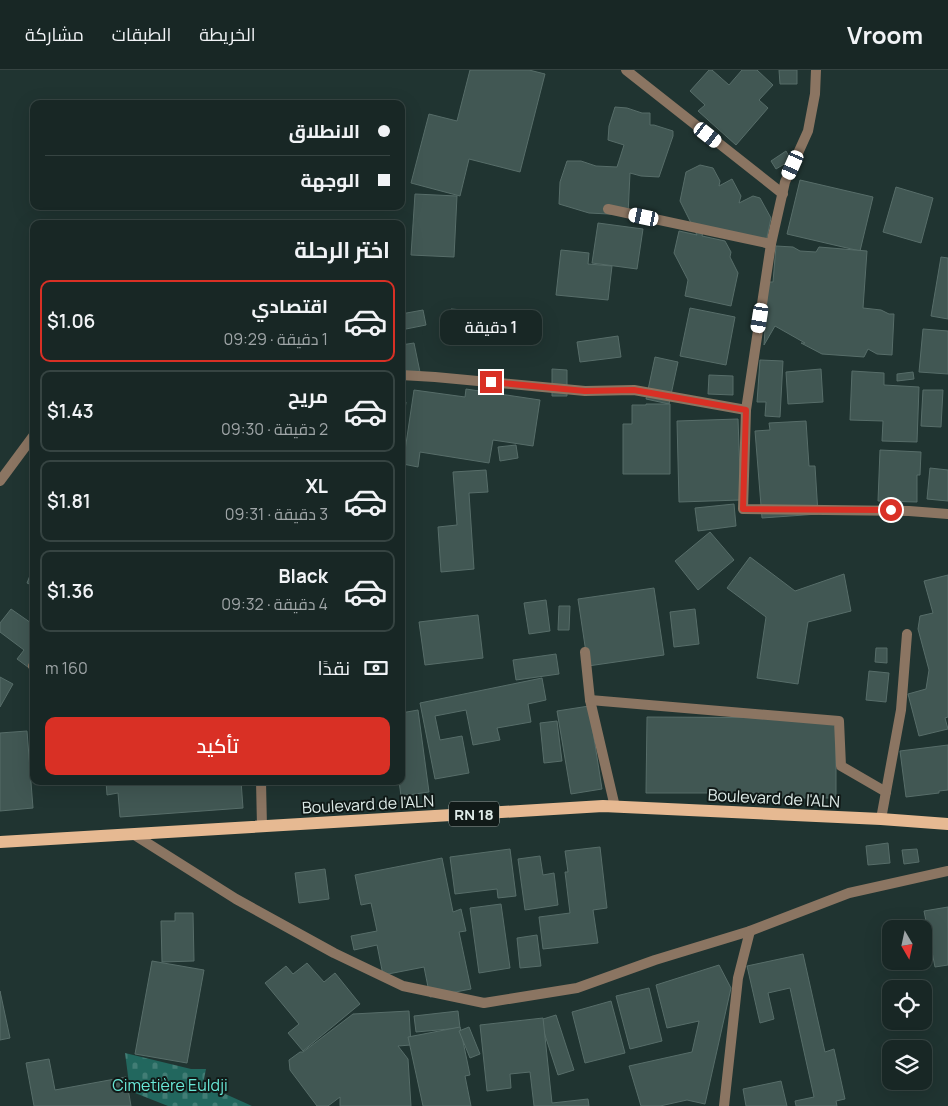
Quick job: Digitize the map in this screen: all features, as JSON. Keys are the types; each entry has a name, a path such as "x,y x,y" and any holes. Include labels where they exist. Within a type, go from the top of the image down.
{"main road":[{"name":"Boulevard de l'ALN","path":"0,842 603,806 881,819 948,824"}],"street":[{"path":"626,70 782,194"},
{"path":"816,70 815,94 808,131 785,182 771,244 746,410 743,509 909,511 948,514"},
{"path":"608,209 771,244"},
{"path":"405,375 585,391 634,390 746,410"},
{"path":"0,481 30,440"},
{"path":"881,819 901,710 907,634"},
{"path":"585,652 590,700 615,807"},
{"path":"590,700 839,722 841,766 886,792"},
{"path":"261,785 262,826"},
{"path":"133,834 236,899 343,957 403,986 484,1003 577,988 655,960 750,931 849,893 948,871"},
{"path":"724,1106 738,978 750,931"}],"green space":[{"name":"Cimetière Euldji","path":"125,1053 191,1069 206,1069 203,1084 252,1106 168,1106 130,1091"}],"building":[{"path":"470,70 529,70 545,74 520,172 469,159 460,196 411,183 429,114 457,121"},
{"path":"709,70 712,70 729,85 742,70 757,70 773,85 759,100 768,108 736,145 698,111 705,105 690,91"},
{"path":"779,70 797,70 797,84 780,84"},
{"path":"615,107 650,113 650,125 673,131 659,177 630,173 628,215 589,213 559,204 560,182 567,161 581,161 596,166 617,167 624,145 608,140 609,126"},
{"path":"786,151 791,160 776,169 771,161"},
{"path":"700,165 713,168 720,181 719,186 732,179 741,196 739,203 753,196 760,198 771,218 765,247 704,227 702,236 725,241 731,252 730,257 738,273 731,306 685,296 688,280 674,253 679,231 697,235 680,201 686,172"},
{"path":"800,180 873,197 860,251 787,234"},
{"path":"896,187 933,198 921,243 883,232"},
{"path":"415,194 457,196 454,257 411,255"},
{"path":"598,223 643,229 637,269 592,263"},
{"path":"776,246 793,247 800,251 816,252 819,247 867,251 863,308 894,314 892,355 877,354 868,349 864,357 822,354 775,326 764,345 768,282 773,282"},
{"path":"561,250 589,253 588,264 612,266 608,300 556,295"},
{"path":"941,257 948,258 948,319 931,316"},
{"path":"690,308 735,317 726,365 680,356"},
{"path":"451,309 487,312 484,345 448,342"},
{"path":"423,310 426,325 405,329 405,313"},
{"path":"923,329 948,331 948,374 919,372"},
{"path":"618,336 621,357 580,362 577,342"},
{"path":"414,343 421,377 405,379 405,344"},
{"path":"655,357 678,362 669,404 646,399"},
{"path":"760,360 783,361 780,417 765,416 766,402 757,402"},
{"path":"552,369 567,370 567,396 552,396"},
{"path":"821,369 823,402 788,404 786,372"},
{"path":"852,371 884,373 884,385 919,387 917,442 882,441 883,421 850,420"},
{"path":"913,372 914,379 897,381 897,374"},
{"path":"709,375 733,376 733,395 708,394"},
{"path":"466,389 540,400 533,446 493,440 489,463 420,452 418,467 405,464 405,451 414,390 465,397"},
{"path":"923,390 943,390 941,427 921,426"},
{"path":"670,404 670,474 623,474 623,424 632,424 632,405"},
{"path":"738,419 741,500 679,502 677,421"},
{"path":"806,421 809,466 815,466 818,514 762,518 755,431 770,430 769,423"},
{"path":"516,445 518,458 500,461 498,447"},
{"path":"880,450 921,452 920,475 917,475 917,502 878,501"},
{"path":"930,468 948,470 948,501 927,499"},
{"path":"486,470 488,492 469,493 474,569 441,572 438,527 457,525 453,472"},
{"path":"734,504 736,526 698,531 695,508"},
{"path":"710,532 734,560 698,590 675,561"},
{"path":"750,557 795,591 844,574 851,611 808,622 798,684 757,678 766,617 727,588"},
{"path":"948,575 948,717 945,718 948,729 919,736 908,694 926,689 929,670 918,629 920,616 933,613 924,581"},
{"path":"654,588 664,655 588,666 578,599"},
{"path":"546,600 550,631 529,634 524,603"},
{"path":"559,606 570,606 569,630 558,630"},
{"path":"11,609 30,622 30,669 17,659 24,650 0,632 0,623"},
{"path":"695,609 699,644 674,647 670,612"},
{"path":"478,615 483,658 425,665 419,622"},
{"path":"876,648 887,648 887,663 875,662"},
{"path":"556,654 559,674 516,680 513,660"},
{"path":"869,671 889,673 886,702 866,700"},
{"path":"0,677 13,684 0,707"},
{"path":"542,678 546,700 528,704 531,722 497,728 500,740 473,745 466,710 435,716 440,740 462,736 469,773 435,779 420,703"},
{"path":"589,706 602,789 571,794 557,711"},
{"path":"418,710 429,792 401,796 400,785 405,785 405,712"},
{"path":"647,717 836,718 836,798 761,798 761,793 646,793"},
{"path":"557,721 562,761 544,763 540,723"},
{"path":"27,731 33,808 0,811 0,733"},
{"path":"948,745 948,790 906,797 900,751"},
{"path":"106,785 241,785 243,808 120,817 118,793 107,795"},
{"path":"888,843 890,863 868,865 866,846"},
{"path":"600,847 607,908 593,910 598,943 543,949 539,917 570,913 565,872 568,872 565,851"},
{"path":"510,849 516,896 498,898 497,889 455,894 450,857"},
{"path":"917,849 919,862 904,864 902,850"},
{"path":"540,856 543,875 554,873 558,905 525,910 518,859"},
{"path":"442,858 453,912 461,909 466,931 459,932 471,989 430,997 424,967 383,975 377,945 354,950 351,936 377,931 371,903 361,905 355,875"},
{"path":"325,869 329,899 299,903 295,873"},
{"path":"501,904 510,968 479,973 470,908"},
{"path":"948,907 948,965 935,967 932,952 932,920 926,920 924,911"},
{"path":"175,913 193,913 194,961 162,962 161,921 175,921"},
{"path":"537,935 541,966 520,968 517,938"},
{"path":"803,954 825,1052 834,1049 845,1099 836,1101 837,1106 796,1106 795,1101 814,1097 790,988 768,993 774,1019 760,1023 747,966"},
{"path":"152,961 204,970 187,1063 135,1054"},
{"path":"307,963 324,982 335,973 360,1004 303,1051 288,1033 299,1024 265,983 286,966 293,974"},
{"path":"719,965 731,988 705,1104 687,1100 660,1106 641,1106 629,1066 692,1052 699,1021 667,1028 656,985"},
{"path":"649,988 662,1041 630,1049 616,996"},
{"path":"0,991 10,1038 0,1040"},
{"path":"611,1001 625,1053 585,1063 572,1012"},
{"path":"409,1011 411,1045 398,1046 408,1059 411,1106 340,1106 340,1097 328,1106 317,1106 290,1070 289,1060 303,1052 353,1014"},
{"path":"458,1011 460,1028 416,1032 414,1016"},
{"path":"556,1015 574,1070 558,1075 540,1020"},
{"path":"543,1018 552,1103 588,1099 589,1106 534,1106 530,1072 510,1074 511,1088 487,1091 480,1025"},
{"path":"460,1027 470,1075 465,1076 471,1106 423,1106 408,1037"},
{"path":"469,1027 480,1054 470,1058 459,1031"},
{"path":"49,1059 55,1090 126,1077 131,1106 34,1106 26,1063"},
{"path":"781,1081 787,1106 746,1106 743,1089"}],"route":[{"path":"491,382 585,391 634,390 746,410 743,509 891,510"}]}
